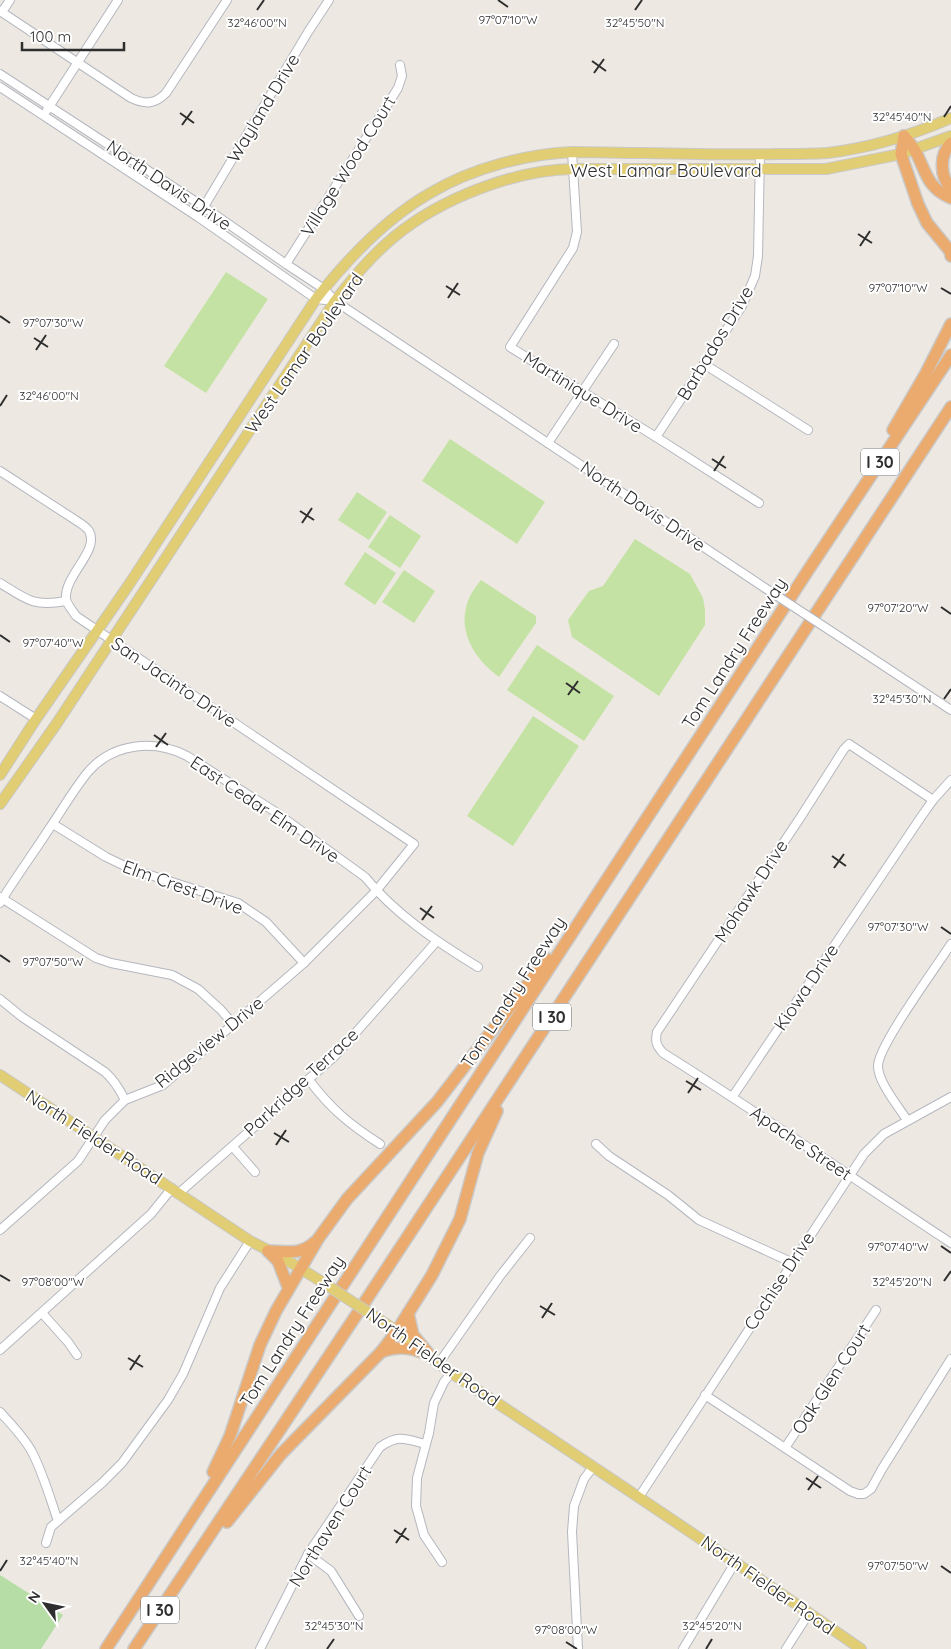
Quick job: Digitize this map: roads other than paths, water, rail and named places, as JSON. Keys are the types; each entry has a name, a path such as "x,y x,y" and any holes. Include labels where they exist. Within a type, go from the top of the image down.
{"highway":[{"path":"904,136 914,149 925,175 934,187 951,198"},
{"path":"904,136 901,154 918,204 924,217 951,256"},
{"path":"951,143 948,146 943,161 943,177 951,188"},
{"path":"809,569 900,419 951,324"},
{"name":"Tom Landry Freeway","path":"106,1649 809,569 951,355"},
{"name":"I 30","path":"134,1649 355,1317 951,407"},
{"path":"139,1597 216,1466 230,1436 260,1345 288,1287 318,1239 347,1198 436,1102 604,884"},
{"path":"186,1571 281,1454 381,1352 397,1331 432,1275 460,1219 478,1153 498,1110 557,1009"},
{"path":"268,1251 291,1252 306,1249 318,1239"},
{"path":"268,1251 278,1261 288,1287"},
{"path":"408,1313 413,1335 435,1360"},
{"path":"381,1352 403,1347 416,1349 435,1360"}],"main road":[{"name":"West Lamar Boulevard","path":"0,774 128,586 316,299 346,262 402,211 433,192 462,178 499,165 528,158 572,152 825,153 844,151 917,133 951,118"},
{"name":"West Lamar Boulevard","path":"0,804 57,723 335,301 357,273 378,252 420,219 453,201 491,185 541,172 573,169 826,169 901,154 951,136"},
{"path":"128,586 141,594"},
{"name":"North Fielder Road","path":"0,1075 250,1241 300,1268 397,1331 451,1373 736,1561 860,1649"}],"street":[{"path":"10,0 1,12 139,102 148,103 158,100 166,93 227,0"},
{"path":"43,115 118,0"},
{"name":"Wayland Drive","path":"198,217 308,32 330,0"},
{"name":"Village Wood Court","path":"286,264 398,88 402,76 400,65"},
{"name":"North Davis Drive","path":"0,74 204,207 324,289 335,301 951,710"},
{"name":"North Davis Drive","path":"0,87 198,217 316,299 335,301"},
{"path":"572,152 573,169"},
{"name":"Barbados Drive","path":"656,437 742,306 755,276 758,256 760,154"},
{"name":"Martinique Drive","path":"573,169 577,232 573,248 510,347 759,503"},
{"path":"548,443 614,344"},
{"path":"704,364 808,430"},
{"path":"0,471 80,523 89,531 92,542 68,586 66,601 47,604 26,600 0,584"},
{"name":"San Jacinto Drive","path":"66,601 76,616 414,844"},
{"path":"0,696 36,719"},
{"name":"Mohawk Drive","path":"656,1040 657,1032 849,744 933,800"},
{"name":"East Cedar Elm Drive","path":"1,900 89,771 102,760 134,746 162,746 187,756 274,811 365,877 376,891 436,942 478,967"},
{"name":"Kiowa Drive","path":"733,1096 933,800 951,780"},
{"name":"Elm Crest Drive","path":"53,824 106,858 131,869 238,903 266,922 304,963"},
{"name":"Ridgeview Drive","path":"0,1230 78,1161 105,1120 124,1100 163,1085 304,963 376,891 414,844"},
{"path":"1,900 96,958 111,963 172,975 198,989 222,1010 233,1024"},
{"name":"Parkridge Terrace","path":"0,1350 175,1191 233,1146 309,1080 334,1056 436,942"},
{"path":"907,1120 880,1077 879,1058 890,1036 951,944"},
{"path":"0,999 22,1017 112,1078 119,1087 124,1100"},
{"name":"Apache Street","path":"656,1040 657,1046 663,1052 733,1096 951,1243"},
{"path":"309,1080 321,1097 339,1115 380,1144"},
{"path":"949,1099 951,1109"},
{"name":"Cochise Drive","path":"639,1497 848,1175 864,1154 884,1134 949,1099"},
{"path":"596,1144 608,1156 668,1195 699,1220 791,1262"},
{"path":"233,1146 255,1172"},
{"path":"435,1360 530,1238"},
{"path":"46,1543 52,1528 58,1521 122,1463 168,1400 183,1374 220,1288 250,1241"},
{"name":"Oak Glen Court","path":"786,1448 876,1310"},
{"path":"42,1313 77,1355"},
{"path":"705,1395 850,1491 858,1494 866,1493 871,1489 951,1359"},
{"path":"442,1562 424,1535 416,1506 417,1478 434,1403 444,1382 451,1373"},
{"path":"0,1412 22,1437 32,1452 58,1521"},
{"name":"Northaven Court","path":"260,1649 308,1554 380,1447 398,1437 425,1444"},
{"path":"578,1649 572,1532 574,1506 584,1479 593,1467"},
{"path":"308,1554 331,1571 359,1616"},
{"path":"683,1649 736,1561"},
{"path":"786,1649 809,1613"}]}
